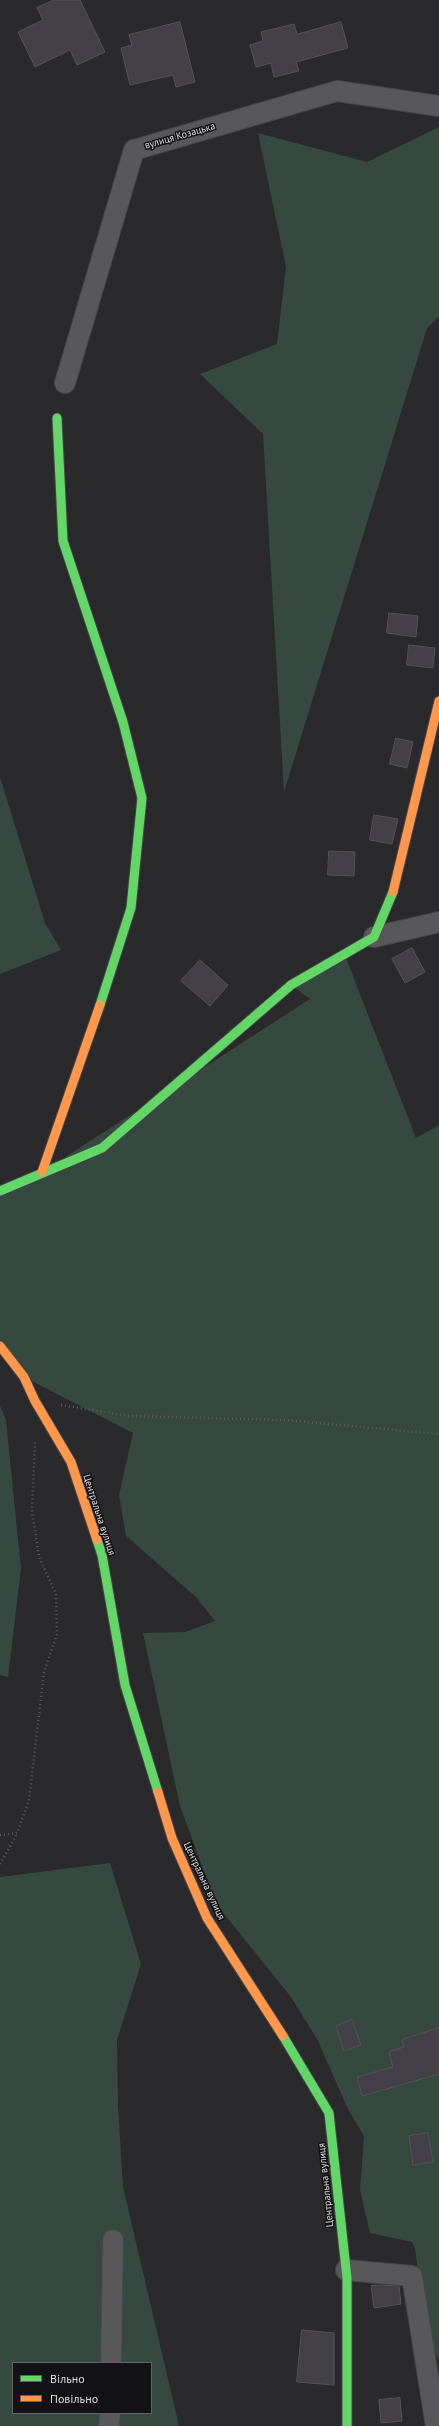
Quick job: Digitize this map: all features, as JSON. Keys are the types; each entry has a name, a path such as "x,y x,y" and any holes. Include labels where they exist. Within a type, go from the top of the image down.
{"street":[{"name":"вулиця Козацька","path":"65,383 134,150 337,91 439,106"},
{"path":"42,1172 92,1030 131,908 142,798 124,722 63,541 57,418"},
{"path":"374,936 393,891 439,701"},
{"path":"0,1191 102,1148 291,985 374,936 439,922"},
{"name":"Центральна вулиця","path":"0,1346 24,1377 35,1401 71,1462 102,1555 125,1685 172,1838 207,1918 253,1987 329,2113 346,2270 347,2426"},
{"path":"111,2362 113,2240"},
{"path":"346,2270 412,2276 436,2426"},
{"path":"109,2426 110,2414"}],"path":[{"path":"35,1401 130,1416 285,1420 439,1434"},
{"path":"0,1864 17,1833 29,1800 44,1672 57,1634 56,1594 39,1557 32,1511 35,1438"},
{"path":"0,1835 17,1833"}],"green space":[{"path":"439,127 439,317 427,328 284,792 263,434 200,374 277,344 286,267 258,133 367,162"},
{"path":"0,777 45,923 61,950 0,974"},
{"path":"344,953 416,1138 439,1125 439,2360 426,2336 415,2248 412,2242 370,2233 360,2190 364,2136 348,2109 317,2039 291,1997 216,1904 180,1806 143,1633 185,1632 215,1621 196,1597 126,1536 119,1495 133,1433 24,1377 0,1345 0,1191 42,1172 310,999 291,985"},
{"path":"0,1406 6,1420 21,1569 8,1677 0,1675"},
{"path":"110,1863 141,1964 117,2040 118,2106 123,2187 179,2426 0,2426 0,1877"}],"building":[{"path":"54,0 80,0 105,52 77,65 70,50 35,67 18,32 43,20 37,8"},
{"path":"180,22 195,82 176,87 173,75 130,85 121,48 132,45 129,35"},
{"path":"341,22 348,48 296,62 299,71 274,77 271,63 256,67 250,45 263,41 261,32 294,24 297,34"},
{"path":"389,613 418,616 416,637 387,633"},
{"path":"409,645 435,648 433,668 407,665"},
{"path":"396,738 413,742 407,768 390,764"},
{"path":"374,815 398,819 392,844 370,840"},
{"path":"329,851 355,852 354,876 328,875"},
{"path":"412,948 425,972 405,983 392,959"},
{"path":"200,960 228,985 210,1006 181,981"},
{"path":"352,2020 361,2045 344,2051 336,2026"},
{"path":"439,2028 439,2074 362,2096 357,2077 393,2067 389,2052 404,2047 402,2040"},
{"path":"428,2133 433,2162 413,2165 409,2136"},
{"path":"371,2286 399,2286 401,2304 374,2308"},
{"path":"302,2330 334,2333 334,2385 297,2382"},
{"path":"400,2398 402,2421 381,2423 379,2400"}],"traffic: fast":[{"path":"57,418 63,541 123,722 142,798 131,908 100,1005"},
{"path":"0,1191 102,1148 291,985 374,937 393,892"},
{"path":"97,1540 102,1555 125,1685 158,1792"},
{"path":"283,2036 329,2113 347,2278 347,2426"}],"traffic: slow":[{"path":"393,892 439,701"},
{"path":"42,1172 100,1005"},
{"path":"0,1346 24,1377 35,1401 71,1462 97,1540"},
{"path":"158,1792 172,1838 207,1918 283,2036"}]}
